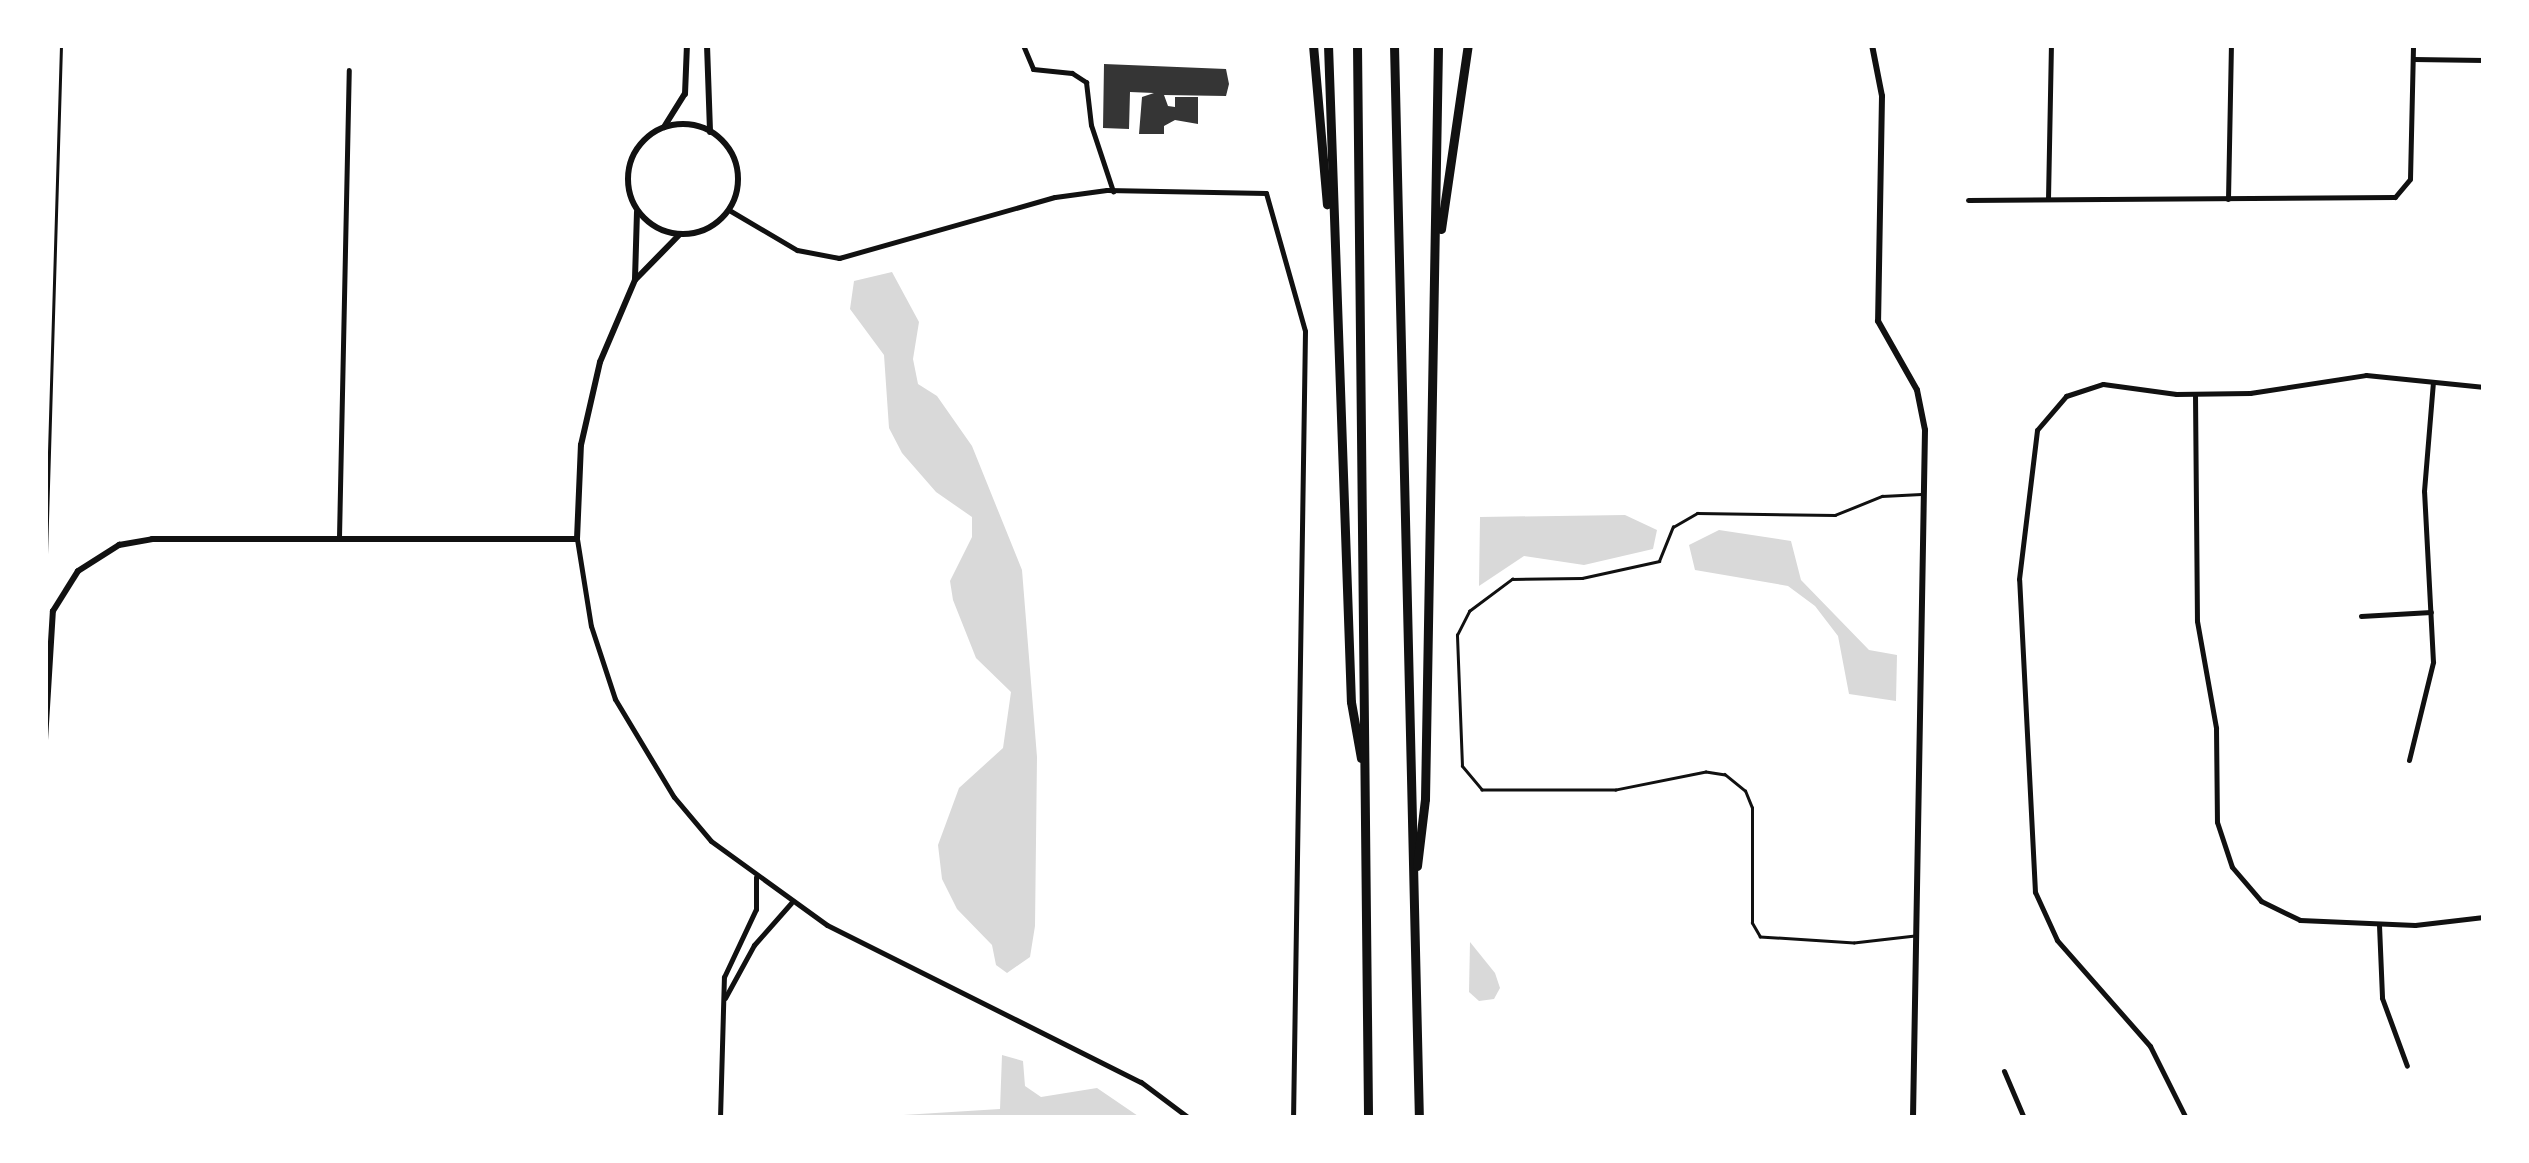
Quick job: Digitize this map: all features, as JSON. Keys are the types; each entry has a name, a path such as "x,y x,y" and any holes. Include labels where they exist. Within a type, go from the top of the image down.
{"highway":[{"path":"1313,45 1332,237"},
{"path":"1328,45 1351,702 1363,770"},
{"path":"1357,45 1368,701 1363,770 1368,1118"},
{"path":"1394,45 1419,1118"},
{"path":"1414,888 1424,799 1438,252 1438,45"},
{"path":"1438,252 1468,45"}],"street":[{"path":"687,45 685,94 662,128 630,161 628,186 637,210 635,280 589,400 578,463 577,539 596,645 628,725 686,812 756,877 791,903 1141,1082 1189,1118"},
{"path":"637,210 654,226 680,234 706,230 729,210 737,168 710,132 707,45"},
{"path":"1023,45 1033,68 1072,73 1086,82 1091,126 1113,190"},
{"path":"1872,45 1882,96 1877,313 1922,405 1924,494 1913,1118"},
{"path":"2048,199 2051,45"},
{"path":"2228,199 2231,45"},
{"path":"1968,200 2400,194 2411,175 2413,45"},
{"path":"2413,59 2484,60"},
{"path":"339,538 349,70"},
{"path":"662,128 685,124 710,132"},
{"path":"729,210 797,250 840,258 1020,206 1113,190 1266,193 1305,331 1292,1118"},
{"path":"635,280 680,234"},
{"path":"2186,1118 2145,1038 2052,932 2034,884 2019,579 2034,440 2058,402 2104,384 2196,394 2250,394 2366,375 2484,387"},
{"path":"2410,760 2432,676 2424,480 2433,382"},
{"path":"2196,394 2197,621 2216,722 2222,843 2240,880 2274,909 2319,924 2378,925 2484,917"},
{"path":"45,740 48,631 57,601 86,564 134,541 577,539"},
{"path":"2362,616 2431,612"},
{"path":"720,1118 729,961 756,909 756,877"},
{"path":"724,1000 754,946 791,903"},
{"path":"2378,925 2382,998 2407,1066"},
{"path":"2004,1071 2024,1118"}],"lane":[{"path":"1916,936 1854,943 1760,938 1752,924 1752,808 1740,785 1725,775 1706,772 1616,790 1482,790 1462,766 1457,635 1470,611 1514,578 1582,578 1659,561 1672,527 1697,512 1835,515 1892,494 1924,494"}],"path":[{"path":"45,588 60,45"}],"shaded area":[{"path":"892,272 919,322 913,359 918,384 937,396 972,446 1022,570 1037,757 1035,926 1030,957 1007,973 996,965 992,945 957,909 942,879 938,845 959,788 1003,748 1011,692 976,658 953,600 950,581 972,537 972,517 936,492 902,453 889,428 884,355 850,309 854,281"},
{"path":"1625,515 1657,530 1653,549 1584,565 1524,556 1479,586 1480,517"},
{"path":"1719,530 1791,541 1801,580 1869,650 1897,655 1896,701 1849,694 1838,636 1815,606 1788,586 1695,570 1689,545"},
{"path":"1470,942 1495,973 1500,988 1494,999 1479,1001 1469,992"},
{"path":"1002,1055 1023,1061 1025,1086 1041,1097 1097,1088 1141,1118 855,1118 1000,1109"}],"building":[{"path":"1104,64 1226,69 1229,84 1226,96 1164,95 1168,106 1175,107 1175,97 1198,97 1198,124 1175,120 1164,126 1164,134 1139,134 1142,97 1154,93 1130,92 1129,129 1103,128"}]}
